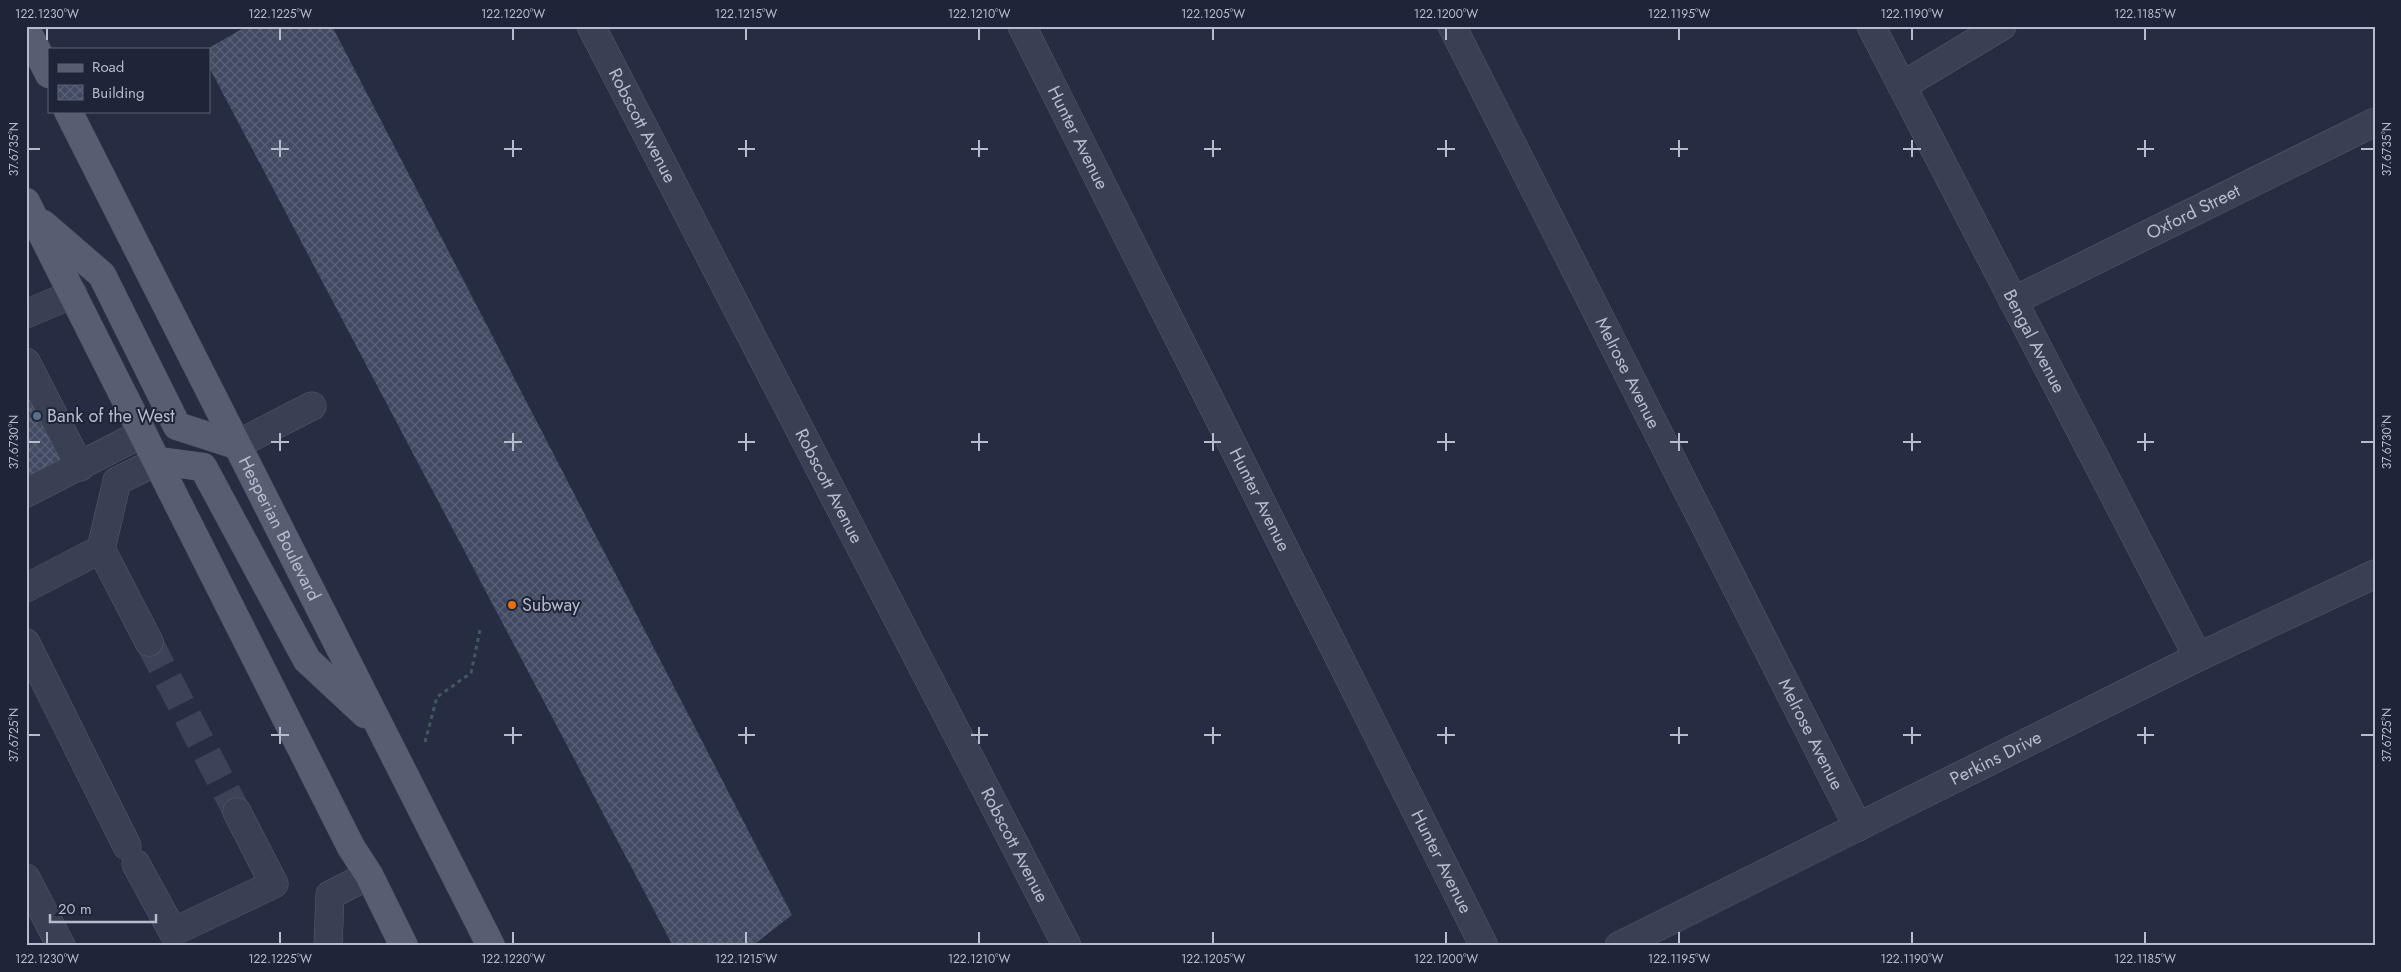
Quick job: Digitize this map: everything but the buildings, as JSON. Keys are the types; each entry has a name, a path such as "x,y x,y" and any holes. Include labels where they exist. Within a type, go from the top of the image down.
{"main road":[{"path":"26,29 48,72"},
{"name":"Hesperian Boulevard","path":"69,112 377,725 491,946"},
{"path":"30,208 102,275 177,426 236,445"},
{"path":"30,208 351,847 368,875 404,946"},
{"path":"158,461 203,467 307,660 377,725"}],"street":[{"name":"Robscott Avenue","path":"591,26 1067,946"},
{"name":"Hunter Avenue","path":"1022,26 1484,946"},
{"name":"Melrose Avenue","path":"1452,26 1858,827"},
{"name":"Bengal Avenue","path":"1870,26 2198,657"},
{"path":"1902,86 2002,26"},
{"name":"Oxford Street","path":"2013,300 2375,122"},
{"path":"26,314 73,294"},
{"path":"26,362 80,467"},
{"path":"236,445 312,406"},
{"path":"26,493 80,467 143,433"},
{"path":"149,642 101,549 117,481 158,461"},
{"path":"26,588 101,549"},
{"name":"Perkins Drive","path":"1619,946 2198,657 2375,574"},
{"path":"26,643 131,855 170,939 274,884 237,812"},
{"path":"328,946 330,896 368,875"},
{"path":"26,878 61,946"}],"path":[{"path":"424,744 437,697 471,672 480,630"}],"tunnel":[{"path":"149,642 237,812"}],"place":[{"name":"Bank of the West","path":"37,416"},
{"name":"Subway","path":"512,605"}]}
